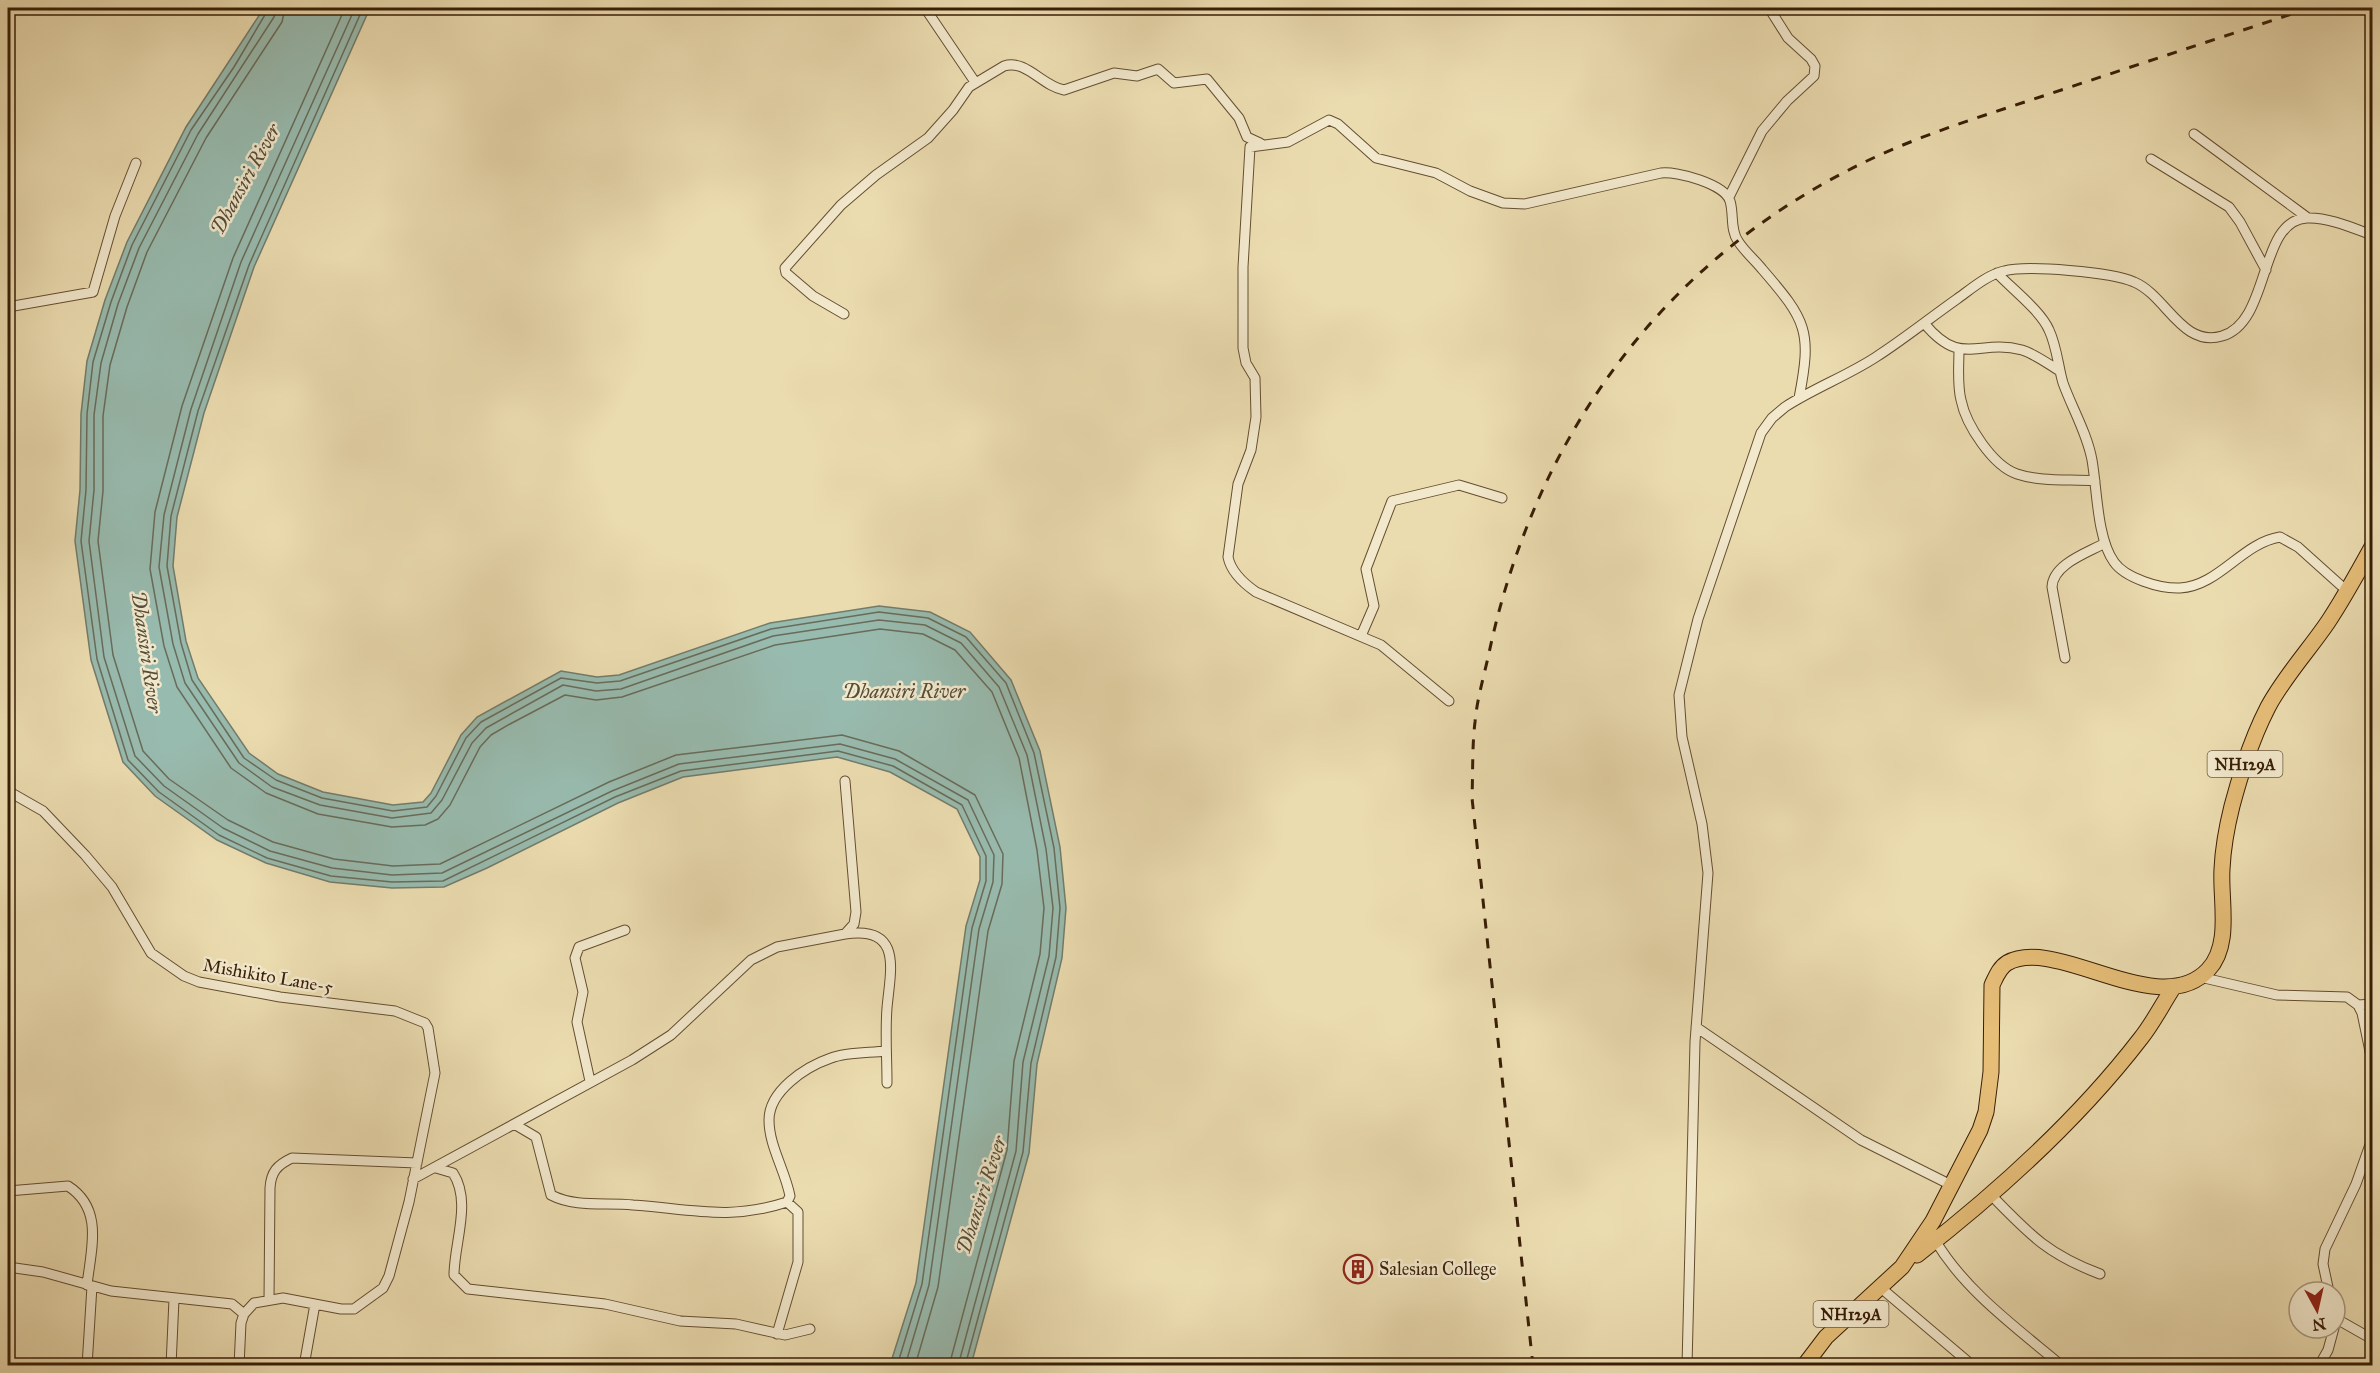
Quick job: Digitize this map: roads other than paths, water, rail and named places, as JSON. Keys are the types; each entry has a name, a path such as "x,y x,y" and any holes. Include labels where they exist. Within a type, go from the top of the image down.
{"highway":[{"name":"NH129A","path":"1902,1267 1923,1239 1980,1130 1986,1112 1991,1072 1992,985 2003,967 2022,959 2047,960 2148,986 2173,988 2200,977 2216,959 2221,943 2223,852 2234,798 2249,751 2269,706 2347,591 2373,547"},
{"name":"NH129A","path":"1804,1365 1826,1337 1902,1267 1990,1194 2067,1122 2141,1038 2173,988"}],"street":[{"path":"925,8 975,82"},
{"path":"1769,8 1788,38 1811,59 1815,71 1814,76 1787,101 1762,131 1729,197 1737,241 1789,300 1798,316 1807,346 1799,398"},
{"path":"844,314 813,296 786,273 785,268 841,205 876,175 928,138 975,82 1010,64 1021,66 1043,81 1064,90 1114,73 1137,76 1158,69 1174,83 1207,79 1239,118 1247,137 1265,145"},
{"path":"1449,701 1395,654 1361,636 1256,592 1237,575 1229,562 1238,484 1251,450 1256,417 1255,378 1243,353 1248,151 1250,147 1288,142 1329,120 1338,124 1376,158 1436,173 1470,191 1503,203 1525,204 1669,172 1719,189 1729,197"},
{"path":"2194,134 2308,218 2373,235"},
{"path":"2151,159 2229,207 2240,222 2266,270"},
{"path":"8,307 93,292 115,216 136,163"},
{"path":"1687,1365 1696,1027 1708,873 1702,824 1678,712 1680,683 1756,445 1772,418 1799,398 1877,357 1997,273 2023,270 2120,277 2145,288 2194,334 2210,338 2224,335 2240,326 2252,305 2285,227 2292,222 2308,218"},
{"path":"1997,273 2045,323 2053,340 2060,371 2090,453 2105,543 2114,563 2123,571 2145,582 2178,588 2202,582 2258,544 2280,537 2298,547 2347,591"},
{"path":"1924,323 1937,339 1959,350 2023,350 2060,371"},
{"path":"1959,350 1959,385 1963,408 1997,464 2019,475 2034,478 2095,481"},
{"path":"1361,636 1374,606 1366,569 1392,501 1458,485 1502,498"},
{"path":"2066,658 2052,578 2060,568 2105,543"},
{"path":"845,781 856,912 854,924 845,934"},
{"name":"Mishikito Lane-5","path":"8,791 43,811 85,855 116,893 151,953 184,976 199,982 280,997 395,1011 425,1023 430,1035 435,1068 417,1163"},
{"path":"590,1081 577,1022 584,992 575,958 579,947 625,930"},
{"path":"413,1179 632,1060 671,1035 751,960 777,947 845,934 871,934 885,945 890,954 893,971 887,1006 887,1083"},
{"path":"2200,977 2277,995 2347,997 2358,1005 2368,1032 2373,1061"},
{"path":"2358,1005 2373,1004"},
{"path":"1696,1027 1767,1078 1861,1140 1951,1185"},
{"path":"787,1202 790,1196 788,1186 774,1147 769,1120 774,1097 782,1087 830,1058 886,1051"},
{"path":"514,1124 536,1137 551,1195 563,1202 732,1214 787,1202"},
{"path":"2326,1280 2323,1264 2325,1248 2356,1184 2373,1139"},
{"path":"239,1365 244,1314 254,1303 283,1298 354,1309 383,1288 395,1260 417,1163 292,1158 276,1168 271,1176 270,1188 269,1300"},
{"path":"436,1168 453,1173 460,1186 462,1200 453,1275 468,1289 604,1304 680,1321 736,1324 777,1334 810,1329"},
{"path":"8,1191 40,1186 68,1186 85,1202 94,1221 89,1285 87,1365"},
{"path":"1990,1194 2026,1232 2046,1248 2069,1262 2100,1274"},
{"path":"777,1334 798,1262 798,1212 787,1202"},
{"path":"1935,1240 1957,1272 1996,1310 2062,1365"},
{"path":"8,1267 89,1285 174,1299 231,1304 244,1314"},
{"path":"1881,1288 1973,1365"},
{"path":"171,1365 174,1299"},
{"path":"304,1365 315,1304"},
{"path":"2347,1325 2373,1339"},
{"path":"2319,1365 2332,1340"}],"water":[{"name":"Dhansiri River","path":"264,8 370,8 254,267 204,413 177,517 173,566 186,641 198,678 249,753 278,774 323,792 393,805 423,802 431,793 461,735 477,717 561,671 597,677 619,675 770,623 879,606 930,612 970,632 1011,680 1040,751 1060,847 1066,908 1062,958 1037,1064 1029,1153 971,1365 890,1365 916,1283 966,926 980,880 980,857 957,809 890,772 837,757 683,777 618,803 444,887 392,888 330,882 266,863 217,840 155,796 123,762 91,660 75,541 80,490 81,414 87,361 105,300 127,242 186,127"}],"railway":[{"path":"1533,1366 1472,798 1473,750 1479,696 1509,577 1536,504 1571,436 1612,372 1660,313 1715,260 1777,213 1845,172 1944,129 2310,8"}],"place":[{"name":"Salesian College","path":"1358,1269"}]}
